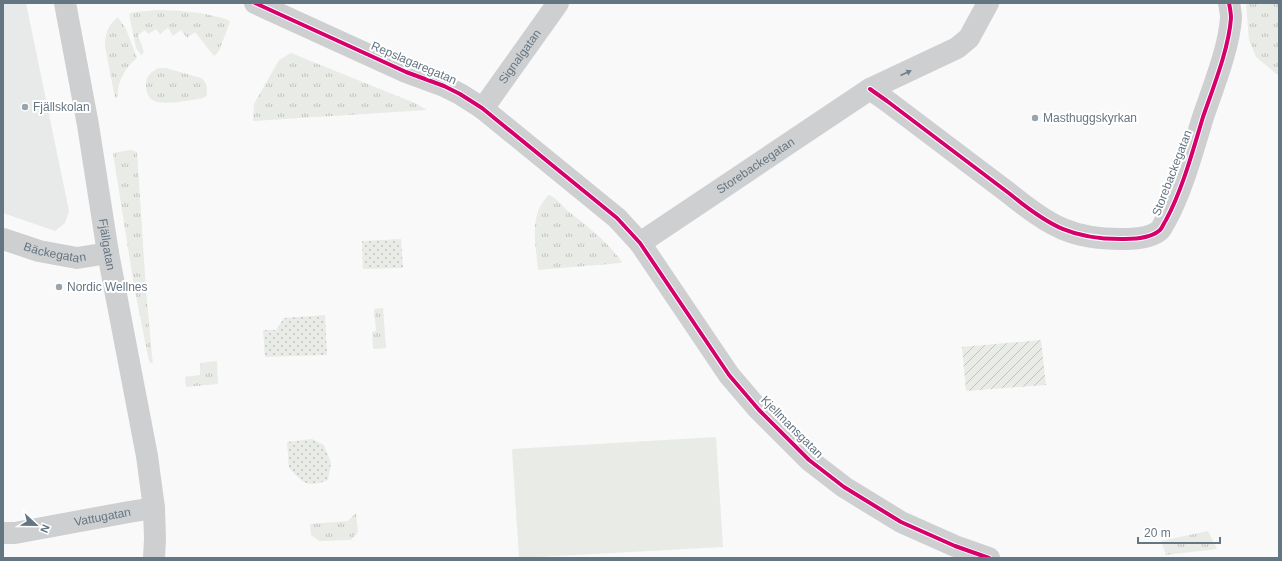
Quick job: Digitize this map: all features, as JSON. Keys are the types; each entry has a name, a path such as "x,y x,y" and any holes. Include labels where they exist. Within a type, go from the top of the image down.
{"street":[{"name":"Fjällgatan","path":"65,3 88,125 108,254 144,442 154,508 154,558"},
{"name":"Repslagaregatan","path":"256,3 294,10 406,72 444,86 460,94 482,108 617,218 640,243"},
{"name":"Signalgatan","path":"482,108 558,3"},
{"name":"Storebackegatan","path":"640,243 870,89 957,48 969,38 988,3"},
{"name":"Storebackegatan","path":"870,89 1049,223 1078,235 1106,240 1132,239 1149,236 1160,230 1172,208 1189,160 1227,44 1231,17 1229,3"},
{"name":"Bäckegatan","path":"3,239 39,251 77,258 108,254"},
{"name":"Kjellmansgatan","path":"640,243 729,375 759,410 809,460 844,487 901,522 955,546 989,558"},
{"name":"Vattugatan","path":"3,533 154,508"}],"shaded area":[{"name":"Fjällskolan","path":"3,3 26,3 69,211 65,223 55,231 3,213"}],"green space":[{"path":"1246,3 1279,3 1279,76 1256,57 1249,40"},
{"path":"159,10 194,12 228,20 230,22 219,51 214,56 195,32 187,38 181,30 173,36 168,28 160,34 156,29 148,34 145,30 138,35 144,52 141,55 136,48 129,14 134,12"},
{"path":"118,17 126,29 137,58 125,71 120,80 118,97 115,98 105,41 109,26"},
{"path":"291,53 417,104 427,110 253,121 254,104 279,60"},
{"path":"159,68 166,68 201,78 205,82 207,91 206,96 203,98 168,103 151,99 147,92 146,81 150,74"},
{"path":"131,150 137,152 146,290 153,363 149,361 134,286 113,153"},
{"path":"549,195 557,200 597,235 610,247 622,262 538,270 535,240 536,220 542,203"},
{"path":"401,239 403,268 363,269 362,241"},
{"path":"383,308 386,348 373,349 372,332 376,331 374,309"},
{"path":"325,315 327,355 265,357 263,330 276,330 284,318"},
{"path":"1041,340 1046,385 966,391 962,347"},
{"path":"217,361 218,384 186,387 185,377 200,375 200,363"},
{"path":"716,437 723,547 519,558 512,449"},
{"path":"312,439 324,445 331,463 328,480 315,484 302,481 289,468 287,442"},
{"path":"356,513 358,532 351,540 319,541 311,535 310,524 348,521"},
{"path":"1208,531 1217,549 1166,555 1161,541"}],"cycle path":[{"path":"255,3 406,72 444,86 482,108 617,218 640,243 729,375 759,410 809,460 844,487 901,522 955,546 989,558"},
{"path":"870,89 1037,215 1050,223 1076,234 1091,237 1107,239 1143,238 1152,235 1161,229 1172,209 1182,183 1224,55 1230,30 1231,12 1229,3"}],"place":[{"name":"Fjällskolan","path":"25,107"},
{"name":"Masthuggskyrkan","path":"1035,118"},
{"name":"Nordic Wellnes","path":"59,287"}]}
